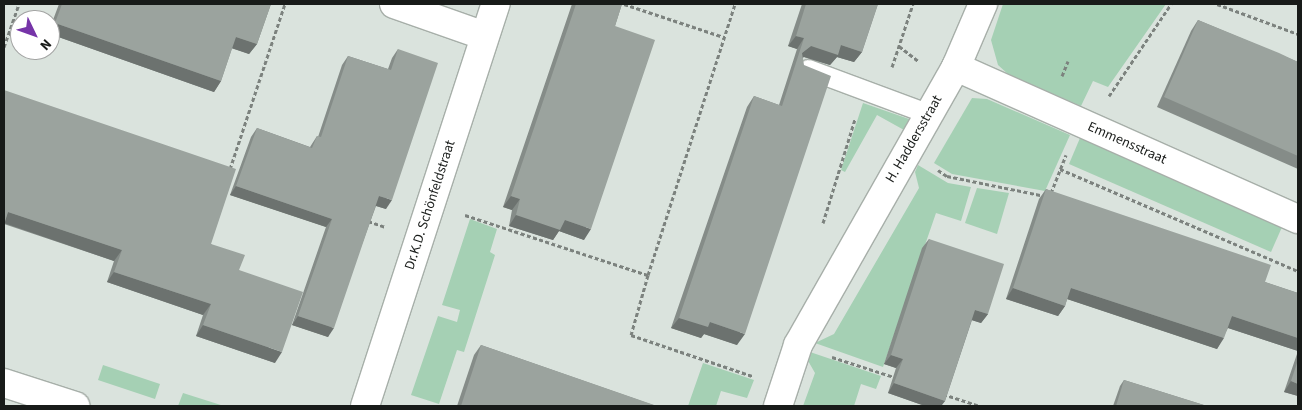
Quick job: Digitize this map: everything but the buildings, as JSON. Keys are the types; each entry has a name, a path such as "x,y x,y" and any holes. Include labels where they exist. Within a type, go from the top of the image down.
{"street":[{"path":"394,4 485,36"},
{"name":"Dr.K.D. Schönfeldstraat","path":"365,406 496,4"},
{"name":"H. Haddersstraat","path":"781,397 798,345 956,67 983,4"},
{"name":"Emmensstraat","path":"956,67 1298,219"},
{"path":"4,383 75,406"}],"lane":[{"path":"805,68 929,114"}],"path":[{"path":"4,47 19,4"},
{"path":"229,172 286,4"},
{"path":"624,4 724,37"},
{"path":"735,4 648,275 631,335 781,397"},
{"path":"882,96 913,4"},
{"path":"908,150 947,176 1049,197 1060,168 1087,125 1171,4"},
{"path":"1217,4 1298,34"},
{"path":"840,271 816,250 864,90"},
{"path":"220,168 238,175"},
{"path":"1060,168 1298,271"},
{"path":"431,204 648,275"},
{"path":"365,220 419,239"},
{"path":"798,345 899,379"},
{"path":"935,391 981,406"}],"green space":[{"path":"1003,4 1166,4 1108,87 1093,81 1081,106 1009,75 998,65 991,40"},
{"path":"972,98 987,99 1070,135 1045,191 952,174 934,163"},
{"path":"863,103 909,119 904,130 877,115 845,172 841,170"},
{"path":"1080,138 1282,227 1271,252 1069,164"},
{"path":"918,165 948,183 971,187 961,221 936,213 883,367 815,343 834,334 919,188 915,172"},
{"path":"977,188 1009,193 997,234 965,223"},
{"path":"470,219 497,229 490,252 495,255 464,352 457,350 439,404 411,395 438,316 457,322 460,310 442,305"},
{"path":"810,352 881,376 876,389 861,384 854,406 803,406 815,373 807,359"},
{"path":"703,363 754,380 747,398 721,391 716,406 688,406"},
{"path":"103,365 160,384 155,399 98,380"},
{"path":"183,393 224,406 178,406"}]}
